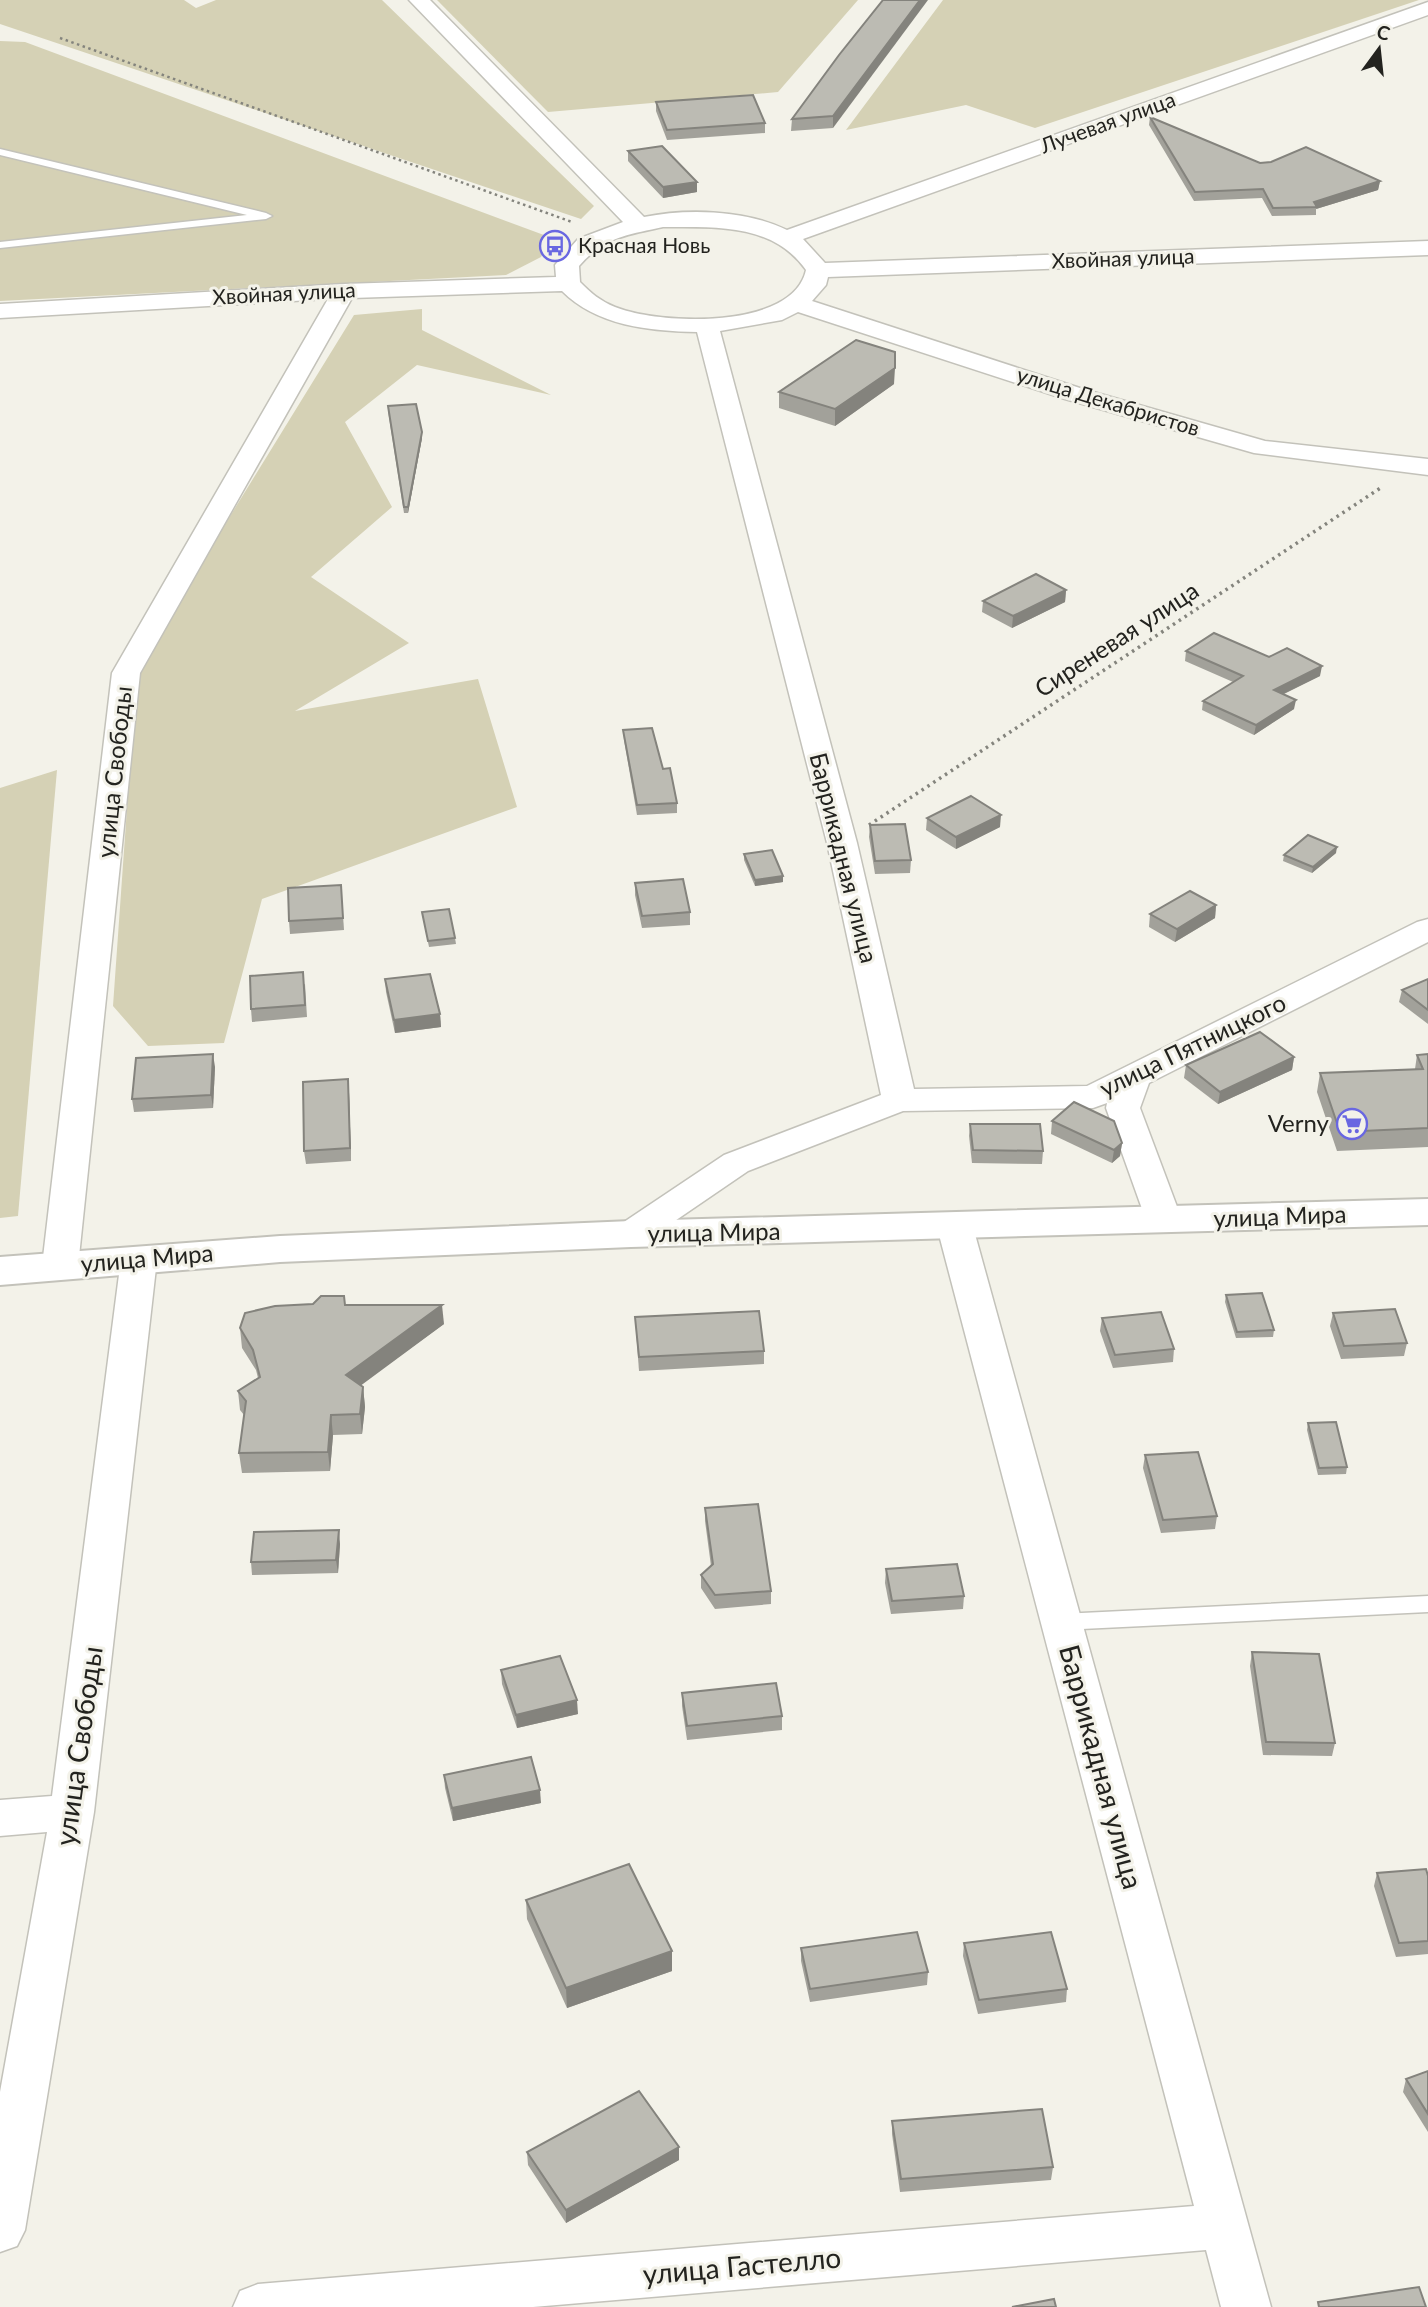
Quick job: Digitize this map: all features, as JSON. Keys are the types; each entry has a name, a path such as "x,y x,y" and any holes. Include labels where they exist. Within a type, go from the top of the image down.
{"street":[{"path":"419,0 638,224"},
{"name":"Лучевая улица","path":"788,237 1428,8"},
{"path":"663,220 728,221 788,237 808,252 818,270 814,286 795,303 753,319 707,326 662,325 626,318 588,303 568,284 567,265 586,244 606,234 638,224 663,220"},
{"name":"Хвойная улица","path":"818,270 1428,248"},
{"name":"Хвойная улица","path":"0,311 344,291 568,284"},
{"name":"улица Свободы","path":"60,1266 126,673 344,291"},
{"name":"улица Декабристов","path":"795,303 1074,394 1263,448 1420,467"},
{"name":"Баррикадная улица","path":"707,326 842,843 899,1100"},
{"name":"улица Пятницкого","path":"899,1100 1093,1097 1428,929"},
{"path":"1134,1076 1123,1108 1164,1220"},
{"path":"631,1234 736,1163 899,1100"},
{"name":"улица Мира","path":"0,1271 293,1248 631,1234 1428,1212"},
{"name":"Баррикадная улица","path":"955,1227 1246,2307"},
{"name":"улица Свободы","path":"0,2230 72,1812 139,1259"},
{"path":"0,1818 72,1812"},
{"name":"улица Гастелло","path":"258,2307 1225,2226"}],"lane":[{"path":"0,152 266,216 0,246"},
{"path":"1062,1622 1428,1604"}],"path":[{"path":"60,38 606,234"},
{"name":"Сиреневая улица","path":"842,843 1420,467"}],"shaded area":[{"path":"0,0 184,0 196,8 216,0 382,0 594,206 581,219 0,24"},
{"path":"437,0 858,0 778,92 548,112"},
{"path":"943,0 1419,0 1035,128 966,105 846,130"},
{"path":"0,41 25,42 552,238 541,257 506,275 0,301"},
{"path":"422,309 422,330 551,395 417,365 345,422 392,507 311,577 409,643 295,711 478,679 517,807 262,899 224,1043 148,1046 113,1006 137,667 354,315"},
{"path":"57,770 18,1216 0,1218 0,788"}],"building":[{"path":"883,0 920,0 833,116 792,119 839,55"},
{"path":"753,95 765,123 667,130 656,102"},
{"path":"1150,117 1260,163 1271,162 1306,147 1380,181 1314,202 1317,207 1273,208 1263,189 1195,192"},
{"path":"662,146 697,182 663,187 628,151"},
{"path":"856,340 895,352 895,368 835,409 779,392"},
{"path":"416,404 422,432 408,507 404,507 388,406"},
{"path":"1036,574 1066,590 1013,616 983,601"},
{"path":"1214,633 1269,657 1287,648 1322,666 1274,690 1296,700 1256,725 1203,701 1243,676 1186,651"},
{"path":"652,728 663,769 670,768 677,803 637,805 623,730"},
{"path":"971,796 1001,815 956,837 927,818"},
{"path":"905,824 911,860 875,861 870,825"},
{"path":"1308,835 1337,847 1313,867 1284,855"},
{"path":"772,850 783,876 755,880 744,854"},
{"path":"683,879 690,912 642,916 635,883"},
{"path":"341,885 343,918 289,921 288,888"},
{"path":"1190,891 1216,905 1177,929 1150,914"},
{"path":"449,909 455,938 428,941 422,912"},
{"path":"303,972 305,1005 251,1009 250,976"},
{"path":"430,974 440,1014 394,1020 385,979"},
{"path":"1428,979 1428,1010 1402,990"},
{"path":"1260,1032 1294,1057 1220,1092 1186,1065"},
{"path":"213,1054 211,1095 132,1099 136,1058"},
{"path":"1428,1054 1428,1128 1340,1132 1320,1073 1423,1069 1417,1055"},
{"path":"348,1079 350,1148 304,1151 303,1082"},
{"path":"1074,1102 1114,1121 1122,1143 1114,1150 1052,1121"},
{"path":"970,1124 1040,1124 1043,1151 973,1150"},
{"path":"1262,1293 1274,1330 1237,1332 1226,1295"},
{"path":"321,1296 344,1296 345,1305 442,1305 346,1375 363,1387 360,1414 331,1415 328,1452 239,1453 246,1401 238,1391 260,1377 253,1350 240,1328 245,1313 275,1306 313,1304"},
{"path":"1395,1309 1407,1343 1344,1346 1333,1313"},
{"path":"759,1311 764,1351 639,1357 635,1317"},
{"path":"1161,1312 1174,1349 1115,1355 1102,1318"},
{"path":"1336,1422 1347,1467 1319,1468 1308,1423"},
{"path":"1198,1452 1217,1516 1163,1520 1145,1455"},
{"path":"758,1504 771,1591 715,1595 701,1575 713,1564 705,1508"},
{"path":"339,1530 336,1560 251,1562 254,1532"},
{"path":"957,1564 964,1596 892,1601 886,1569"},
{"path":"1252,1652 1319,1654 1335,1743 1266,1742"},
{"path":"560,1656 577,1700 516,1715 501,1670"},
{"path":"776,1683 782,1716 687,1726 682,1693"},
{"path":"531,1757 540,1790 452,1808 444,1775"},
{"path":"629,1864 672,1951 566,1988 526,1900"},
{"path":"1426,1869 1428,1941 1399,1943 1377,1873"},
{"path":"917,1932 928,1972 810,1989 801,1948"},
{"path":"1051,1932 1067,1989 979,2000 964,1943"},
{"path":"1428,2071 1428,2114 1406,2079"},
{"path":"639,2091 679,2147 566,2210 527,2152"},
{"path":"1042,2109 1053,2167 901,2179 892,2121"},
{"path":"1419,2287 1426,2307 1319,2307 1318,2302"},
{"path":"1054,2299 1056,2307 1012,2307"}],"place":[{"name":"Красная Новь","path":"555,246"},
{"name":"Verny","path":"1352,1124"}]}
